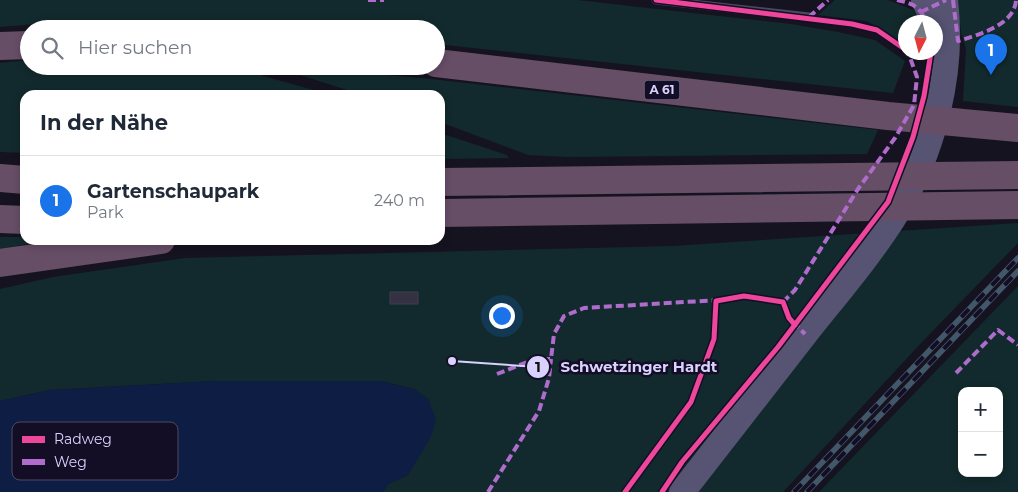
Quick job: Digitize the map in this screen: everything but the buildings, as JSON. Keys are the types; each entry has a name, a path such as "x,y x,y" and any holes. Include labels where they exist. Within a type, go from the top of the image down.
{"highway":[{"path":"0,46 20,45"},
{"name":"A 61","path":"445,64 888,116 1018,128"},
{"path":"445,182 1018,175"},
{"path":"0,178 20,180"},
{"path":"445,213 1018,205"},
{"path":"0,219 20,220"},
{"path":"0,263 127,245"}],"main road":[{"path":"924,0 936,23 947,54"},
{"path":"682,492 862,262 895,216 918,167 941,97 947,54 948,25 945,0"}],"lane":[{"path":"656,0 809,17"}],"green space":[{"path":"0,0 577,0 791,24 838,32 875,40 898,56 898,60 905,61 893,93 445,45 445,20 20,20 20,25 0,27"},
{"path":"835,0 888,0 913,10 916,15 898,15 898,41 867,21 818,15"},
{"path":"958,0 1018,0 1018,107 963,101 966,49 961,32"},
{"path":"20,61 20,75 261,75 313,90 20,90 20,153 0,152 0,63"},
{"path":"300,75 387,75 422,78 878,130 867,154 567,157 528,155 445,124 445,90 347,90"},
{"path":"445,135 507,155 509,158 445,159"},
{"path":"1018,223 1018,243 922,342 783,492 383,492 388,484 408,475 428,399 414,389 380,381 215,381 50,390 0,401 0,289 53,277 185,258 673,246"},
{"path":"0,237 20,237 20,245 22,245 0,249"},
{"path":"1018,286 1018,492 819,492"}],"water":[{"path":"215,381 380,381 414,389 428,399 436,419 431,437 408,475 388,484 383,492 0,492 0,401 50,390"}],"railway":[{"path":"794,492 1018,258"},
{"path":"807,492 1018,271"}],"marked path":[{"path":"368,0 384,0"},
{"path":"809,17 828,0"},
{"path":"897,0 915,6 923,15"},
{"path":"921,12 946,0"},
{"path":"953,0 958,41 994,28 1009,16 1014,9 1016,0"},
{"path":"783,302 795,290 858,189 895,138 914,105 917,77 911,60"},
{"path":"497,374 535,359 551,359 554,334 564,316 584,308 719,300"},
{"path":"793,322 805,334"},
{"path":"956,373 998,330 1018,345"},
{"path":"488,492 539,411 549,378 551,359"}],"cycle path":[{"path":"656,0 852,24 877,30 898,44"},
{"path":"662,492 682,462 778,347 888,202 913,137 924,96 930,60"},
{"path":"625,492 691,402 714,339 716,301 744,296 783,302 789,318 795,325"}],"place":[{"name":"Gartenschaupark","path":"991,75"},
{"name":"Schwetzinger Hardt","path":"452,361"}]}
